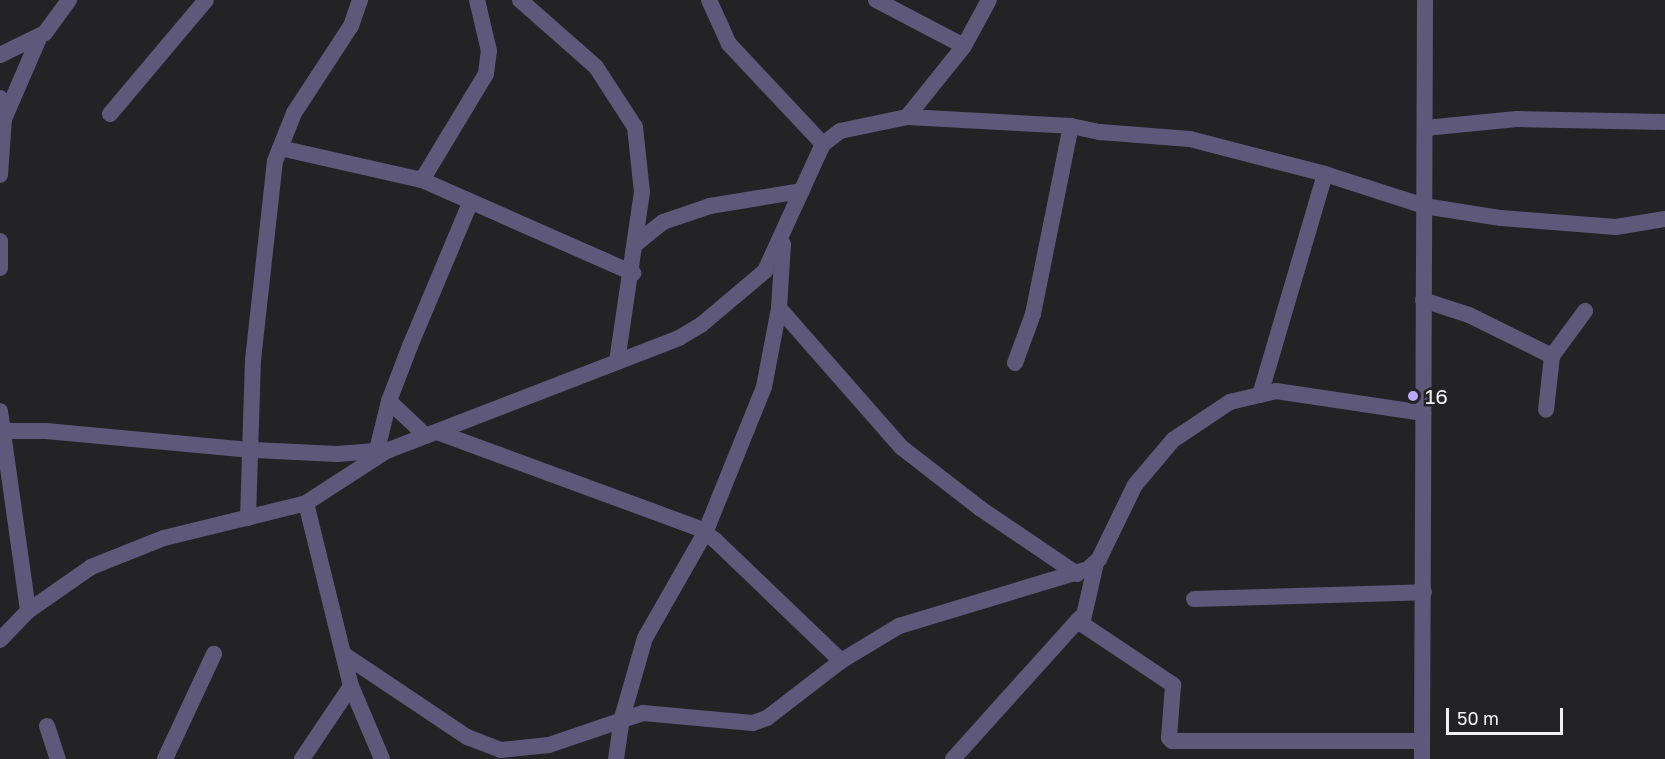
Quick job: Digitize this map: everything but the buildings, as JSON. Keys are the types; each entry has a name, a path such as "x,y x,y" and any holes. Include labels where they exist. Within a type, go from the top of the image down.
{"street":[{"path":"4,119 39,38 69,0"},
{"path":"248,518 252,450 253,360 263,250 280,148 294,113 351,26 360,0"},
{"path":"422,180 486,74 489,51 477,0"},
{"path":"520,0 597,67 635,127 642,192 633,273 617,362"},
{"path":"709,0 729,44 823,144"},
{"path":"876,0 964,46"},
{"path":"907,117 964,46 989,0"},
{"path":"1422,759 1425,0"},
{"path":"110,114 171,45 202,1"},
{"path":"0,56 39,38"},
{"path":"0,98 4,119 0,175"},
{"path":"2,431 46,431 252,450 337,454 383,450 432,434 617,362 701,325 765,271 823,144 840,131 907,117 1071,126 1100,132 1190,138 1325,174 1424,206 1553,224 1616,227 1665,219"},
{"path":"1425,128 1517,119 1665,122"},
{"path":"1015,363 1034,314 1071,126"},
{"path":"280,148 422,180 633,273"},
{"path":"1260,395 1325,174"},
{"path":"637,243 663,222 710,206 802,191"},
{"path":"0,640 28,611 92,567 122,552 306,503 383,450 389,401 471,203"},
{"path":"616,759 622,718 645,638 705,533 765,387 779,308 783,234"},
{"path":"0,241 0,268"},
{"path":"1423,300 1469,315 1552,356"},
{"path":"779,308 901,447 981,509 1077,574"},
{"path":"1546,410 1552,356 1585,311"},
{"path":"956,758 1080,618 1096,563 1135,485 1173,440 1230,402 1276,391 1423,413"},
{"path":"389,401 432,434 705,533 841,661"},
{"path":"0,411 28,611"},
{"path":"306,503 351,686 382,759"},
{"path":"344,654 467,737 501,750 549,745 622,718 660,713 753,723 767,718 841,661 898,626 1077,574 1096,563"},
{"path":"1194,599 1424,591"},
{"path":"1080,618 1084,626 1173,685 1169,738 1172,741 1422,741"},
{"path":"165,759 214,654"},
{"path":"302,759 351,686"},
{"path":"47,726 58,759"}],"place":[{"name":"16","path":"1413,396"}]}
